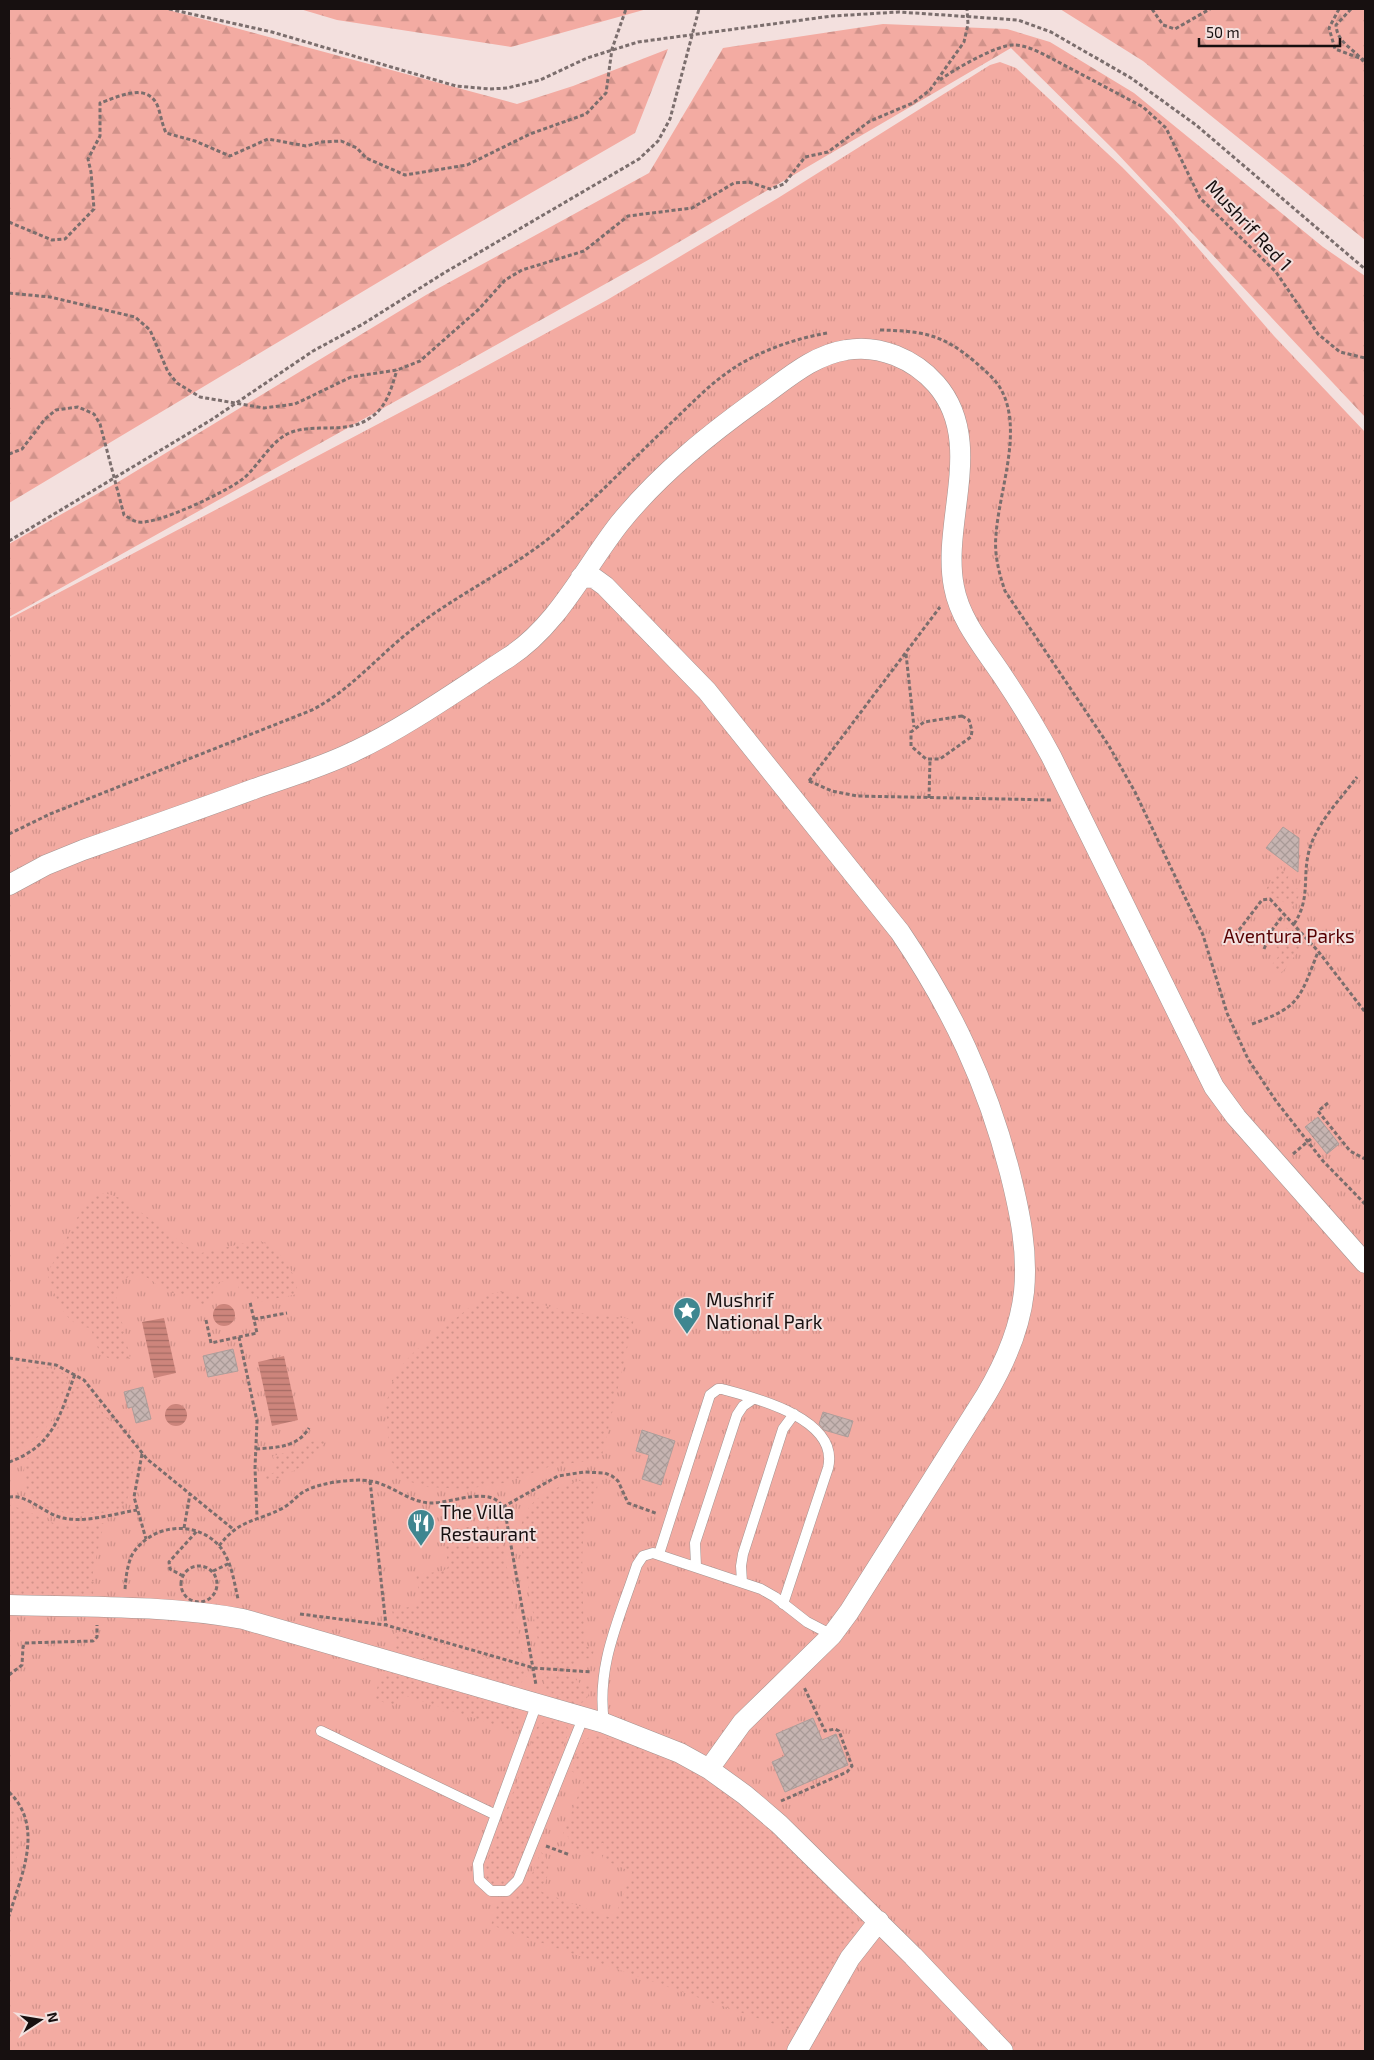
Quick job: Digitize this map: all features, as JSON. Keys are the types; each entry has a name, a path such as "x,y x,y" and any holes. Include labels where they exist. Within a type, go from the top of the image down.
{"street":[{"path":"9,885 46,865 83,850 322,765 369,744 524,646 548,624 621,522 678,462 728,421 801,368 823,356 847,349 873,349 897,355 920,368 938,385 951,406 958,431 960,455 952,557 954,588 959,606 967,623 1038,731 1209,1079 1236,1117 1365,1263"},
{"path":"581,577 600,582 687,668 900,932 950,1012 988,1097 1020,1213 1025,1249 1024,1294 1018,1321 1000,1371 867,1587 832,1635 742,1723 709,1769"},
{"path":"9,1605 123,1608 210,1614 256,1622 604,1723 672,1749 709,1769 762,1809 879,1922 1003,2051"},
{"path":"797,2051 850,1958 879,1922"}],"lane":[{"path":"659,1554 710,1395 713,1391 722,1389 794,1414 812,1427 824,1441 828,1447 830,1461 783,1604"},
{"path":"696,1566 695,1543 736,1415 743,1406 753,1399"},
{"path":"742,1582 740,1566 743,1554 782,1429 794,1414"},
{"path":"604,1723 601,1695 603,1672 639,1560 648,1554 659,1554 768,1592 807,1622 832,1635"},
{"path":"537,1703 478,1864 479,1880 484,1886 499,1892 514,1887 583,1718"},
{"path":"322,1731 496,1815"}],"path":[{"path":"169,9 272,32 447,84 472,89 507,88 524,85 612,49 638,42 832,16 899,12 1001,17 1035,25 1065,40 1130,78 1204,131 1365,269"},
{"path":"9,222 52,240 65,239 94,209 92,172 88,159 100,136 100,103 135,91 148,95 158,106 161,122 166,133 195,141 230,156 268,139 301,146 341,141 357,148 366,158 405,175 467,165 530,134 586,114 606,93 612,49 626,9"},
{"path":"9,541 210,420 313,351 363,324 430,282 639,159 658,141 670,119 698,9"},
{"path":"9,292 50,297 135,316 150,330 168,372 177,383 200,397 232,404 280,408 309,398 324,388 351,377 409,367 430,354 479,309 497,286 513,274 584,251 595,244 620,220 636,213 692,208 734,183 749,182 763,188 778,188 790,178 805,157 828,152 870,120 922,97 938,82 964,42 967,33 968,16 966,9"},
{"path":"1152,9 1163,25 1175,30 1210,9"},
{"path":"1339,9 1329,28 1335,48 1364,60"},
{"path":"1351,9 1336,25 1336,34 1343,43 1364,60 1365,64"},
{"name":"Mushrif Red 1","path":"938,82 955,68 1012,44 1047,56 1143,107 1166,128 1200,198 1276,272 1318,334 1340,352 1365,358"},
{"path":"878,330 919,331 948,342 992,377 1004,397 1011,431 996,542 997,563 1006,590 1109,746 1135,792 1203,935 1237,1037 1261,1081 1307,1142 1343,1183 1365,1204"},
{"path":"9,834 50,814 329,702 344,691 385,651 418,624 550,538 699,396 729,371 763,352 803,339 832,333"},
{"path":"9,454 22,449 44,419 56,410 78,407 94,414 100,424 124,515 137,522 153,521 195,505 240,481 265,453 283,437 295,431 350,427 370,418 388,399 397,370"},
{"path":"794,801 954,588"},
{"path":"906,654 914,727 909,737 911,746 930,760 940,759 970,737 972,731 968,718 964,716 930,721 914,727"},
{"path":"929,798 930,760"},
{"path":"1294,924 1304,904 1308,859 1312,842 1323,821 1357,777"},
{"path":"809,780 845,794 929,798 1072,800"},
{"path":"1239,930 1265,899 1272,901 1318,951 1365,1012"},
{"path":"1264,949 1272,930 1284,914"},
{"path":"1252,1024 1278,1015 1294,1002 1303,989 1318,951"},
{"path":"1328,1102 1318,1111 1327,1125 1350,1151 1365,1159"},
{"path":"1279,1166 1313,1137"},
{"path":"206,1320 211,1343 257,1334 250,1302"},
{"path":"254,1319 287,1313"},
{"path":"239,1337 257,1421 255,1468 257,1517"},
{"path":"9,1358 56,1366 75,1374 91,1388 142,1454 233,1529"},
{"path":"9,1462 32,1452 50,1434 57,1423 75,1374"},
{"path":"256,1449 292,1444 299,1440 309,1428"},
{"path":"142,1454 134,1491 136,1510 146,1539"},
{"path":"504,1507 558,1476 595,1472 605,1473 618,1481 628,1503 670,1518"},
{"path":"370,1480 386,1625"},
{"path":"219,1546 233,1529 257,1517 284,1508 301,1493 313,1487 370,1480 416,1500 428,1503 487,1496 497,1499 504,1507 534,1668 537,1703"},
{"path":"184,1528 190,1494"},
{"path":"9,1497 20,1497 52,1515 74,1519 136,1510"},
{"path":"123,1608 128,1564 136,1550 146,1539 164,1530 184,1528 196,1531 219,1546 230,1563 238,1600 246,1602"},
{"path":"183,1576 172,1571 169,1562 196,1531"},
{"path":"212,1571 230,1563"},
{"path":"200,1566 212,1571 217,1584 216,1591 206,1600 192,1600 186,1596 182,1583 183,1576 193,1567 200,1566"},
{"path":"9,1675 22,1665 22,1647 26,1642 90,1642 96,1640 96,1607"},
{"path":"297,1613 386,1625 534,1668 603,1672"},
{"path":"762,1809 847,1772 852,1766 839,1731 835,1729 825,1730 796,1670"},
{"path":"9,1792 21,1808 27,1823 29,1839 27,1856 9,1916"},
{"path":"534,1841 570,1855"}],"green space":[{"path":"9,9 165,9 517,104 573,86 668,49 635,133 444,243 9,503"},
{"path":"300,9 647,9 511,47 337,20"},
{"path":"1060,9 1365,9 1365,240 1143,61"},
{"path":"883,24 1007,29 1050,42 1134,93 1323,247 1365,276 1365,417 1115,151 1011,48 650,259 9,617 9,544 118,482 426,295 649,173 723,48"},
{"name":"Mushrif National Park","path":"1000,62 1016,68 1122,167 1173,219 1274,336 1365,432 1365,2051 9,2051 9,619 433,395 607,300 778,198 990,65"},
{"path":"1280,867 1289,876 1286,881 1302,892 1292,907 1265,891"},
{"name":"Aventura Parks","path":"1284,926 1305,942 1281,974 1271,966 1282,952 1271,943"},
{"path":"105,1193 123,1199 197,1254 258,1240 266,1244 286,1261 298,1294 258,1302 257,1297 252,1298 251,1293 245,1294 244,1289 239,1290 237,1279 219,1282 205,1308 202,1310 193,1294 181,1295 172,1293 148,1278 133,1274 120,1282 116,1296 130,1358 113,1360 107,1358 99,1349 91,1328 73,1322 62,1309 47,1274 84,1206 93,1197"},
{"path":"505,1291 553,1308 600,1316 634,1319 601,1460 554,1465 504,1483 466,1489 427,1487 411,1482 398,1472 390,1458 386,1405 391,1385 401,1366 415,1351 485,1295"},
{"path":"11,1365 47,1367 69,1375 61,1400 50,1423 33,1441 9,1453 9,1372"},
{"path":"79,1386 84,1388 136,1455 127,1501 117,1511 76,1513 51,1510 32,1498 27,1489 24,1476 25,1460 52,1436 73,1388"},
{"path":"326,1440 315,1455 300,1467 265,1483 264,1476 276,1472 273,1456 306,1447 307,1442"},
{"path":"588,1479 597,1482 597,1492 584,1530 582,1558 584,1645 594,1650 592,1659 583,1658 573,1669 543,1668 520,1541 521,1526 525,1514 540,1496 551,1490"},
{"path":"9,1506 23,1509 52,1523 82,1525 104,1523 91,1581 94,1581 93,1596 9,1595"},
{"path":"499,1523 524,1663 395,1625 392,1610 421,1605 416,1575 443,1571 448,1567 444,1530"},
{"path":"400,1632 525,1669 527,1676 520,1684 509,1685 391,1648 397,1646 395,1633"},
{"path":"389,1671 512,1708 517,1713 519,1719 517,1732 400,1694 395,1706 374,1699 381,1675"},
{"path":"541,1673 552,1674 574,1674 574,1678 582,1685 589,1686 589,1694 582,1703 576,1704 562,1703 550,1697 546,1691 544,1678 547,1675"},
{"path":"549,1718 567,1726 569,1732 513,1879 505,1886 500,1887 487,1882 484,1871 537,1727"},
{"path":"597,1735 662,1756 704,1777 767,1827 843,1899 850,1908 856,1928 855,1939 800,2033 491,1925 498,1902 516,1897 522,1892 527,1885 541,1852 545,1856 548,1866 542,1892 614,1919 632,1872 602,1859 607,1845 602,1843 596,1856 569,1846 567,1844 569,1837 563,1834 585,1778 571,1771 579,1748 586,1740"},
{"path":"9,1803 18,1823 19,1843 9,1883"}],"shaded area":[{"path":"224,1304 232,1307 235,1315 232,1323 224,1326 216,1323 213,1315 216,1307"},
{"path":"164,1318 176,1373 154,1378 142,1322"},
{"path":"284,1356 298,1420 272,1426 258,1362"},
{"path":"176,1404 184,1407 187,1415 184,1423 176,1426 168,1423 165,1415 168,1407"}],"building":[{"path":"1283,827 1299,838 1298,872 1266,848"},
{"path":"1318,1117 1339,1144 1327,1154 1305,1127"},
{"path":"233,1349 238,1371 208,1377 203,1356"},
{"path":"143,1387 151,1419 136,1423 132,1407 128,1408 124,1392"},
{"path":"823,1412 853,1421 848,1437 824,1430 819,1424"},
{"path":"642,1430 675,1441 661,1485 642,1479 649,1455 636,1451"},
{"path":"813,1718 822,1740 836,1734 848,1765 785,1792 772,1762 785,1756 776,1734"}],"place":[{"name":"Mushrif National Park","path":"687,1335"},
{"name":"The Villa Restaurant","path":"421,1547"}]}
